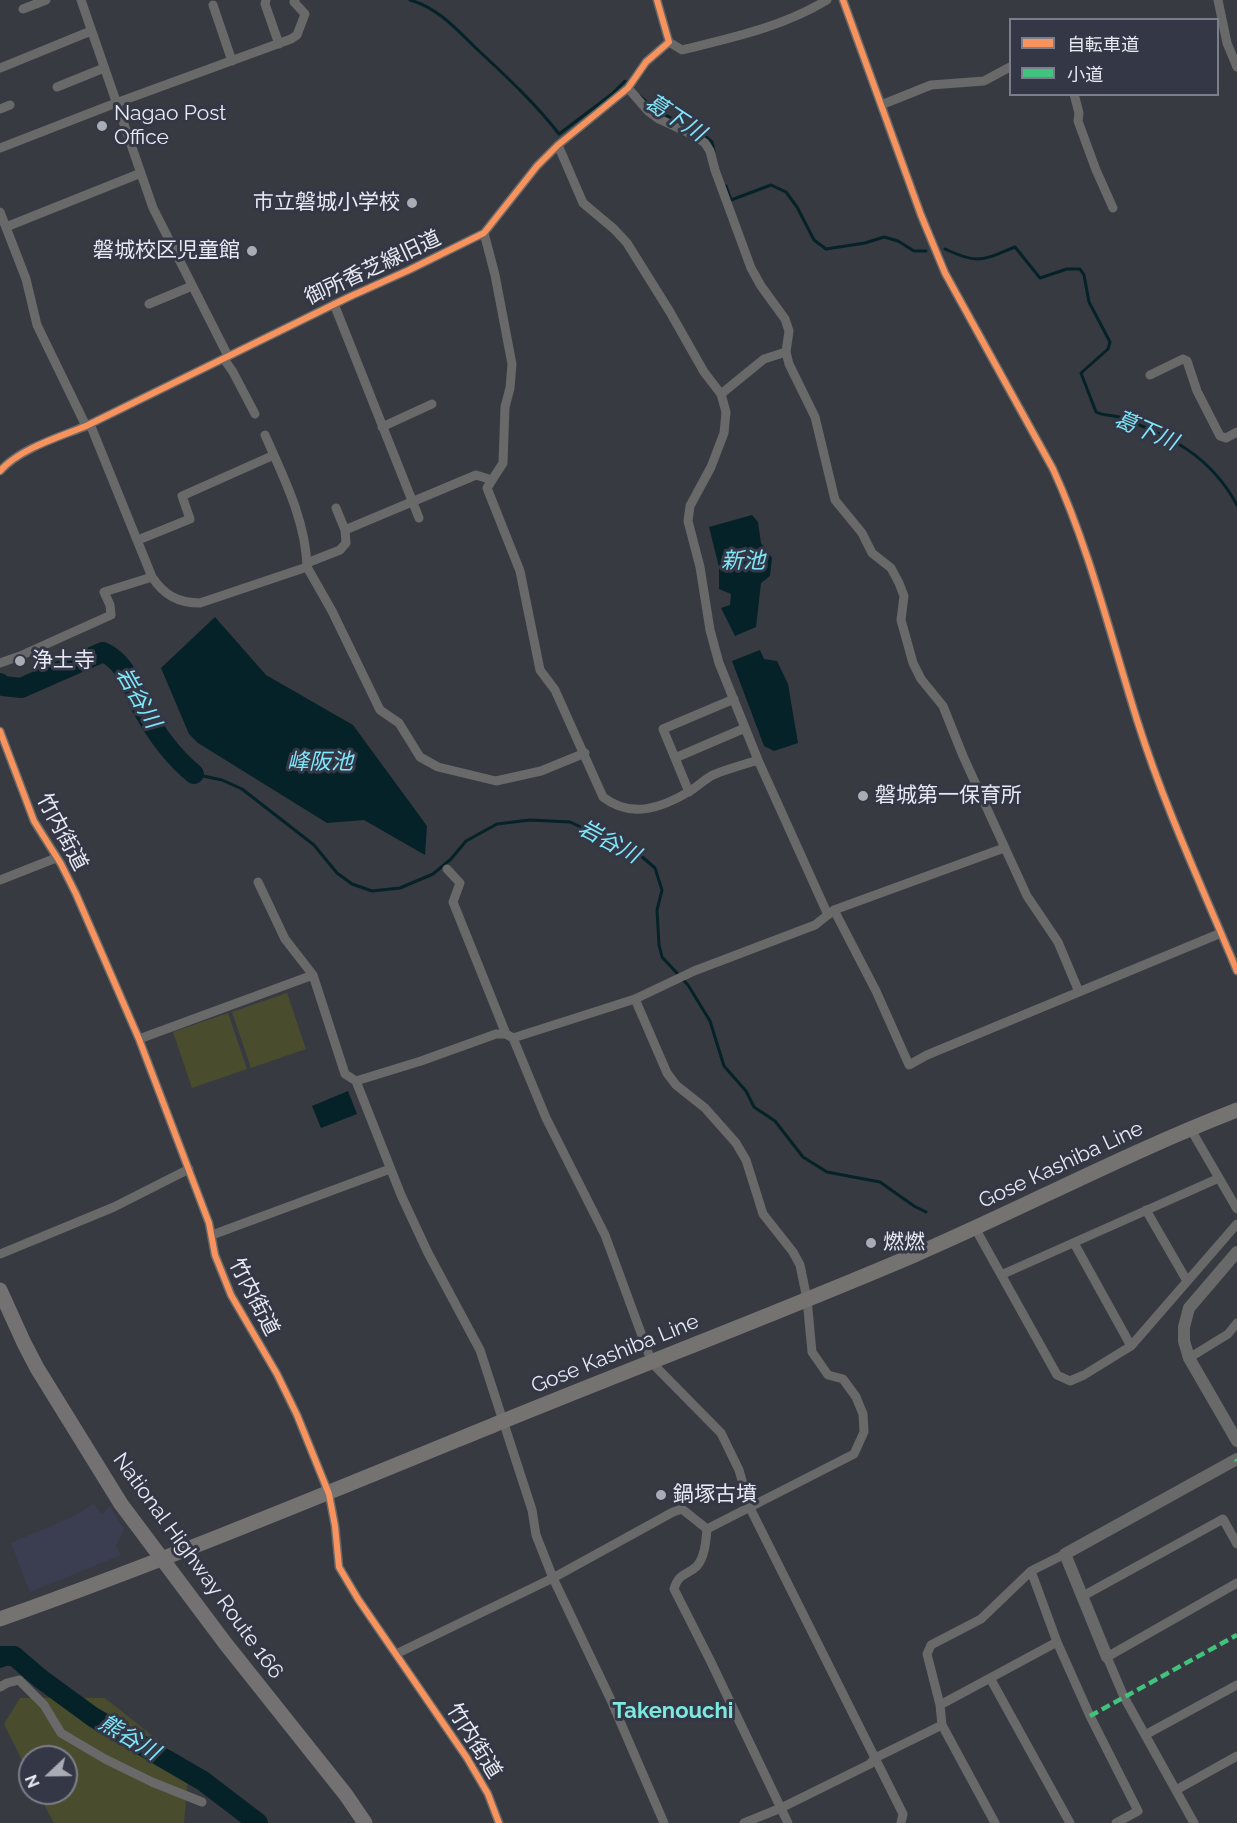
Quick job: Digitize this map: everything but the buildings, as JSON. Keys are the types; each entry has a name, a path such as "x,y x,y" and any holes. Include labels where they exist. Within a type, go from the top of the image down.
{"highway":[{"name":"National Highway Route 166","path":"0,1290 43,1378 121,1504 225,1643 365,1823"}],"main road":[{"name":"Gose Kashiba Line","path":"0,1619 163,1559 329,1494 503,1421 652,1363 975,1228 1190,1128 1237,1110"}],"street":[{"path":"23,9 46,0"},
{"path":"81,0 157,219 255,414"},
{"path":"266,0 265,4 279,44"},
{"path":"0,148 291,39 297,34 305,14 294,2 295,0"},
{"path":"657,0 669,42 682,50 740,36 782,22 827,0"},
{"path":"843,0 921,215 945,273 1053,469 1066,497 1112,632 1137,722 1156,776 1237,971"},
{"path":"1218,0 1227,43 1237,67"},
{"path":"213,5 232,61"},
{"path":"0,68 90,31"},
{"name":"御所香芝線旧道","path":"0,471 5,464 41,444 88,425 484,233 537,166 558,145 628,88 646,62 669,42"},
{"path":"881,105 931,85 984,81 1009,67"},
{"path":"57,87 104,68"},
{"path":"628,88 658,119 693,135 705,143 710,151 751,268 785,319 789,331 786,352 789,364 815,417 835,500 862,533 872,553 891,568 899,583 904,596 901,620 913,663 921,679 943,706 1004,848 1027,896 1058,942 1079,992"},
{"path":"1075,96 1079,113 1078,121 1113,208"},
{"path":"0,109 10,105"},
{"path":"558,145 583,202 627,243 704,372 721,394 726,412 724,433 711,467 690,506 688,520 700,567 710,630 719,663 758,760 831,912 876,991 909,1065 927,1055 1221,933"},
{"path":"6,227 141,173"},
{"path":"0,212 26,279 37,325 88,425 159,589 171,598 200,603 307,565 340,550 346,543 345,530 336,508"},
{"path":"484,233 495,275 512,364 510,388 505,407 502,463 487,488 520,571 540,670 555,690 603,797 614,806 645,810 689,792 712,776 758,760"},
{"path":"149,304 192,286"},
{"path":"334,304 418,518"},
{"path":"721,394 764,359 786,352"},
{"path":"1150,375 1177,360 1187,361 1197,391 1220,436 1226,438 1237,432"},
{"path":"382,427 432,404"},
{"path":"265,435 294,507 306,547 307,565 380,710 399,723 420,757 438,767 496,781 541,771 585,753"},
{"path":"138,540 190,519 182,496 274,455"},
{"path":"345,530 476,475 492,480"},
{"path":"0,663 111,615 110,605 104,592 152,577"},
{"path":"689,792 663,729 734,699"},
{"path":"675,758 745,728"},
{"name":"竹内街道","path":"0,731 34,821 76,894 139,1039 209,1223 215,1255 231,1295 277,1374 297,1415 329,1494 339,1567 358,1599 467,1758 488,1794 499,1823"},
{"path":"356,1081 496,1034 510,1036 635,999 694,971 815,925 831,912 1004,848"},
{"path":"0,880 56,858"},
{"path":"447,869 460,883 453,902 546,1118 604,1235 652,1363 722,1433 740,1470 750,1508 903,1814 901,1823"},
{"path":"258,882 285,939 313,975 345,1074 356,1081 390,1169 428,1252 480,1350 532,1510 536,1535 553,1578 610,1698 661,1822"},
{"path":"139,1039 313,975"},
{"path":"635,999 667,1072 676,1085 705,1108 736,1143 746,1160 763,1214 794,1252 800,1265 807,1299 812,1352 828,1375 843,1379 856,1397 863,1414 864,1432 854,1454 707,1529"},
{"path":"1190,1128 1237,1209"},
{"path":"0,1254 114,1207 189,1169"},
{"path":"212,1235 390,1169"},
{"path":"1001,1275 1219,1178"},
{"path":"1146,1210 1187,1281"},
{"path":"975,1228 1057,1375 1070,1381 1084,1376 1131,1346 1237,1224"},
{"path":"1074,1243 1131,1346"},
{"path":"1237,1252 1189,1308 1184,1327 1184,1341 1190,1358 1237,1441"},
{"path":"1190,1358 1219,1340 1237,1323"},
{"path":"995,1823 942,1725 940,1705 927,1654 931,1645 981,1619 1031,1571 1237,1459"},
{"path":"396,1654 553,1578 673,1512 682,1509 697,1518 707,1529"},
{"path":"1083,1596 1223,1519 1237,1544"},
{"path":"707,1529 704,1550 698,1565 677,1579 674,1589 788,1823"},
{"path":"1065,1554 1124,1697 1194,1823"},
{"path":"1031,1571 1057,1642 1090,1716 1138,1811 1116,1823"},
{"path":"1107,1657 1237,1583"},
{"path":"940,1705 1057,1642"},
{"path":"990,1678 1070,1823"},
{"path":"0,1687 19,1680 44,1705 61,1733 105,1759 152,1782 202,1802"},
{"path":"1145,1734 1237,1685"},
{"path":"744,1823 781,1808 870,1764 875,1758 942,1725"},
{"path":"1176,1790 1237,1756"}],"shaded area":[{"path":"94,1504 101,1514 110,1506 124,1530 116,1546 121,1555 30,1592 11,1543 74,1516"}],"green space":[{"path":"287,993 306,1049 251,1068 232,1012"},
{"path":"228,1013 247,1069 192,1088 173,1032"},
{"path":"20,1698 105,1698 189,1765 184,1823 54,1823 44,1805 78,1805 78,1745 18,1745 18,1752 4,1724"}],"water":[{"name":"新池","path":"752,515 758,522 761,543 772,558 770,576 761,583 756,627 735,636 721,608 730,605 731,594 719,589 719,567 709,527"},
{"name":"峰阪池","path":"215,617 266,675 353,725 427,826 425,855 364,820 327,823 198,743 189,734 161,668"},
{"path":"760,650 764,659 777,661 788,684 798,743 774,751 764,746 732,661"},
{"path":"348,1091 357,1114 321,1128 312,1106"}],"waterway":[{"name":"葛下川","path":"410,0 439,14 456,28 521,91 559,134 612,94 625,81"},
{"name":"葛下川","path":"640,96 655,110 700,132 712,142 714,151"},
{"name":"葛下川","path":"726,186 731,200 771,185 786,192 797,207 814,240 826,249 865,243 884,237 898,241 914,251 926,251"},
{"name":"葛下川","path":"945,249 966,257 980,259 1015,247 1040,278 1067,269 1080,269 1084,275 1089,302 1110,342 1108,349 1081,373 1096,412 1138,424 1187,449 1214,473 1237,505"},
{"name":"岩谷川","path":"0,683 3,686 21,688 103,652 118,662 158,735 171,752 194,774"},
{"name":"岩谷川","path":"194,774 222,780 242,789 314,845 337,873 352,884 372,891 400,888 433,874 451,859 466,841 497,824 530,820 570,822 640,855 655,868 662,890 657,910 662,957 688,985 710,1021 724,1066 746,1091 754,1107 775,1121 803,1157 827,1172 880,1182 926,1212"},
{"name":"熊谷川","path":"0,1658 14,1656 93,1717 203,1781 258,1823"}],"marked path":[{"path":"1090,1716 1237,1635"}],"cycle path":[{"path":"0,471 28,450 86,426 484,233 537,166 558,145 628,88 646,62 669,42 657,0"},
{"path":"843,0 921,215 945,273 1053,469 1066,500 1089,563 1149,755 1172,817 1237,971"},
{"path":"0,731 34,821 61,864 76,894 139,1039 209,1223 215,1255 231,1295 277,1374 297,1415 329,1494 339,1567 358,1599 467,1758 488,1794 499,1823"}],"place":[{"name":"Nagao Post Office","path":"102,126"},
{"name":"市立磐城小学校","path":"412,203"},
{"name":"磐城校区児童館","path":"252,251"},
{"name":"浄土寺","path":"20,661"},
{"name":"磐城第一保育所","path":"863,796"},
{"name":"燃燃","path":"871,1243"},
{"name":"鍋塚古墳","path":"661,1495"}],"district":[{"name":"Takenouchi","path":"673,1711"}]}
